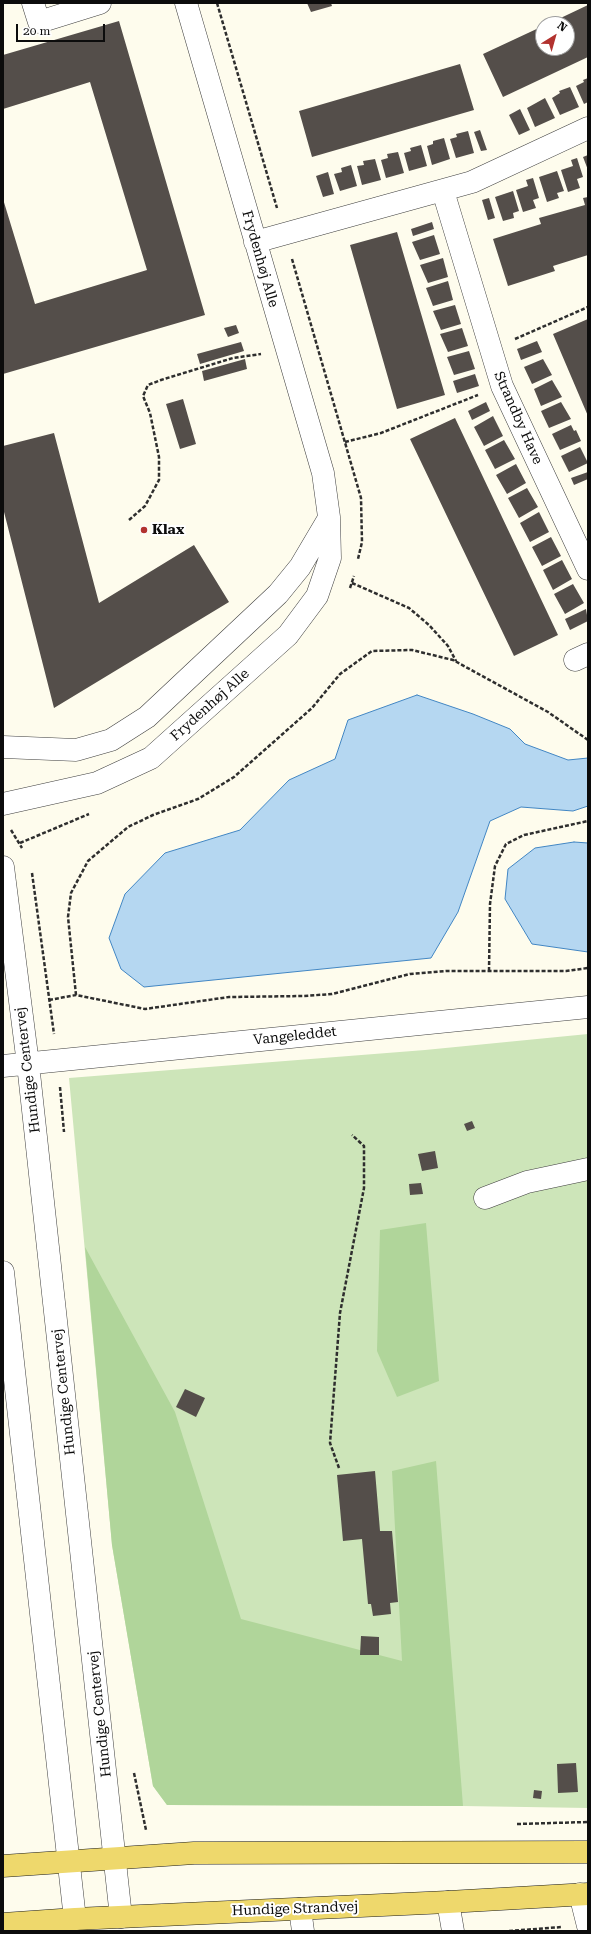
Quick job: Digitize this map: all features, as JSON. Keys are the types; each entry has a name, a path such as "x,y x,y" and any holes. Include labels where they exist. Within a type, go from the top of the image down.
{"main road":[{"path":"3,1866 194,1853 588,1852"},
{"name":"Hundige Strandvej","path":"3,1924 74,1919 448,1902 584,1894"}],"street":[{"path":"33,3 39,22 100,3"},
{"name":"Frydenhøj Alle","path":"3,804 97,783 151,758 288,635 317,596 330,558 329,517 323,473 186,3"},
{"path":"255,242 472,182 588,128"},
{"name":"Strandby Have","path":"443,191 502,386 588,570"},
{"path":"3,747 76,750 111,740 147,717 278,594 300,567 329,517"},
{"name":"Hundige Centervej","path":"3,867 28,1064 121,1917"},
{"name":"Vangeleddet","path":"3,1066 588,1007"},
{"path":"485,1198 527,1182 588,1169"},
{"path":"3,1272 69,1862 74,1919"},
{"path":"584,1894 588,1924"},
{"path":"448,1902 453,1931"},
{"path":"300,1909 303,1931"}],"path":[{"path":"217,3 361,498 362,542 357,562"},
{"path":"491,351 532,330 588,307"},
{"path":"129,520 146,506 159,480 159,457 150,413 143,396 148,386 161,380 233,358 287,350 316,343"},
{"path":"345,442 381,433 502,386"},
{"path":"349,589 356,569"},
{"path":"352,583 409,608 429,625 448,646 457,662"},
{"path":"76,995 68,917 71,893 88,861 128,827 153,815 198,799 234,777 312,708 340,674 372,651 412,650 457,662 548,712 588,740"},
{"path":"15,845 90,813"},
{"path":"489,971 491,896 495,866 506,844 524,835 588,821"},
{"path":"49,1000 76,995 145,1009 229,998 332,994 410,974 447,971 566,972 588,968"},
{"path":"339,1468 330,1443 340,1321 364,1188 364,1146 352,1135"},
{"path":"509,1931 552,1929 588,1924"}],"green space":[{"path":"588,1034 588,1808 167,1805 153,1786 112,1545 69,1078 425,1050"},
{"path":"426,1223 439,1381 397,1397 377,1351 380,1230"},
{"path":"85,1247 175,1412 241,1619 402,1661 392,1471 436,1461 463,1806 167,1805 153,1786 112,1545"}],"water":[{"path":"417,695 473,714 510,729 525,744 568,760 588,758 588,806 573,811 521,807 490,821 458,912 431,958 144,987 121,969 109,938 125,894 165,853 240,830 289,780 335,759 348,720"},
{"path":"574,842 588,843 588,952 532,944 505,899 508,869 535,848"}],"building":[{"path":"307,3 331,3 332,6 311,12"},
{"path":"588,5 588,57 503,97 483,54 535,30 535,56 575,56 575,16 565,16"},
{"path":"119,21 205,315 3,374 3,199 35,304 147,270 90,82 3,109 3,55"},
{"path":"460,64 474,110 312,157 299,111"},
{"path":"588,78 588,102 584,104 576,86"},
{"path":"570,87 579,107 560,115 552,98 560,93 559,91"},
{"path":"545,98 555,118 535,127 527,108"},
{"path":"520,109 530,130 519,135 509,115"},
{"path":"480,130 487,150 481,151 474,132"},
{"path":"468,131 474,153 456,158 450,139 457,137 456,134"},
{"path":"444,138 450,159 432,165 427,146 433,144 433,141"},
{"path":"421,145 427,166 409,171 404,153 411,151 410,148"},
{"path":"398,152 404,173 386,178 381,160 388,158 387,154"},
{"path":"588,155 588,170 583,157"},
{"path":"577,158 583,177 577,179 580,188 568,192 561,170 573,166 571,160"},
{"path":"375,159 381,180 362,185 357,166 364,165 363,161"},
{"path":"351,165 357,186 340,191 334,174 342,172 341,168"},
{"path":"557,171 564,191 557,193 559,198 547,202 539,177"},
{"path":"328,172 334,194 323,197 316,176"},
{"path":"533,178 539,198 533,200 536,208 523,212 516,190 528,186 526,180"},
{"path":"513,191 519,211 513,213 514,218 503,221 495,197"},
{"path":"588,197 588,255 553,266 555,271 508,286 493,239 541,224 539,218 585,205 583,198"},
{"path":"489,198 495,218 488,220 482,200"},
{"path":"432,222 434,229 413,236 411,229"},
{"path":"397,232 445,395 397,409 350,245"},
{"path":"434,235 440,254 420,260 412,242"},
{"path":"443,258 448,277 428,283 420,265"},
{"path":"448,281 453,300 433,306 426,288"},
{"path":"455,305 461,324 441,330 433,311"},
{"path":"588,319 588,416 553,334"},
{"path":"236,325 239,333 228,337 224,328"},
{"path":"462,328 468,346 448,352 440,334"},
{"path":"537,341 542,352 521,360 517,349"},
{"path":"241,342 244,351 200,364 197,354"},
{"path":"469,351 475,369 454,375 447,357"},
{"path":"245,359 247,369 204,381 202,371"},
{"path":"543,359 552,375 532,384 524,367"},
{"path":"475,374 479,386 457,393 453,381"},
{"path":"552,380 562,397 541,406 534,389"},
{"path":"183,399 196,444 180,449 166,404"},
{"path":"486,402 490,411 472,420 468,411"},
{"path":"561,402 571,419 549,428 541,411"},
{"path":"493,416 503,436 484,446 474,427"},
{"path":"455,418 558,635 514,656 410,439"},
{"path":"571,425 574,431 576,430 581,441 560,450 552,434"},
{"path":"54,433 99,603 194,545 229,602 54,708 3,508 3,446"},
{"path":"504,440 515,459 495,469 485,450"},
{"path":"580,447 588,463 569,472 561,456"},
{"path":"516,464 526,483 507,494 496,475"},
{"path":"588,472 588,479 574,485 571,478"},
{"path":"527,488 538,507 519,518 508,498"},
{"path":"539,512 549,532 530,542 520,523"},
{"path":"551,537 561,556 542,566 532,547"},
{"path":"562,560 572,579 553,590 543,570"},
{"path":"573,584 584,603 565,614 554,594"},
{"path":"586,609 588,621 570,630 565,619"},
{"path":"472,1121 475,1128 467,1131 464,1124"},
{"path":"435,1151 438,1168 422,1171 418,1154"},
{"path":"421,1183 423,1194 410,1195 409,1184"},
{"path":"185,1389 205,1398 196,1417 176,1407"},
{"path":"375,1471 380,1531 392,1531 398,1602 390,1603 391,1614 373,1616 371,1604 368,1604 362,1539 343,1541 337,1475"},
{"path":"361,1636 379,1637 379,1655 360,1655"},
{"path":"576,1763 578,1792 558,1793 557,1764"},
{"path":"534,1790 542,1791 541,1799 533,1798"}],"place":[{"name":"Klax","path":"144,530"}]}
